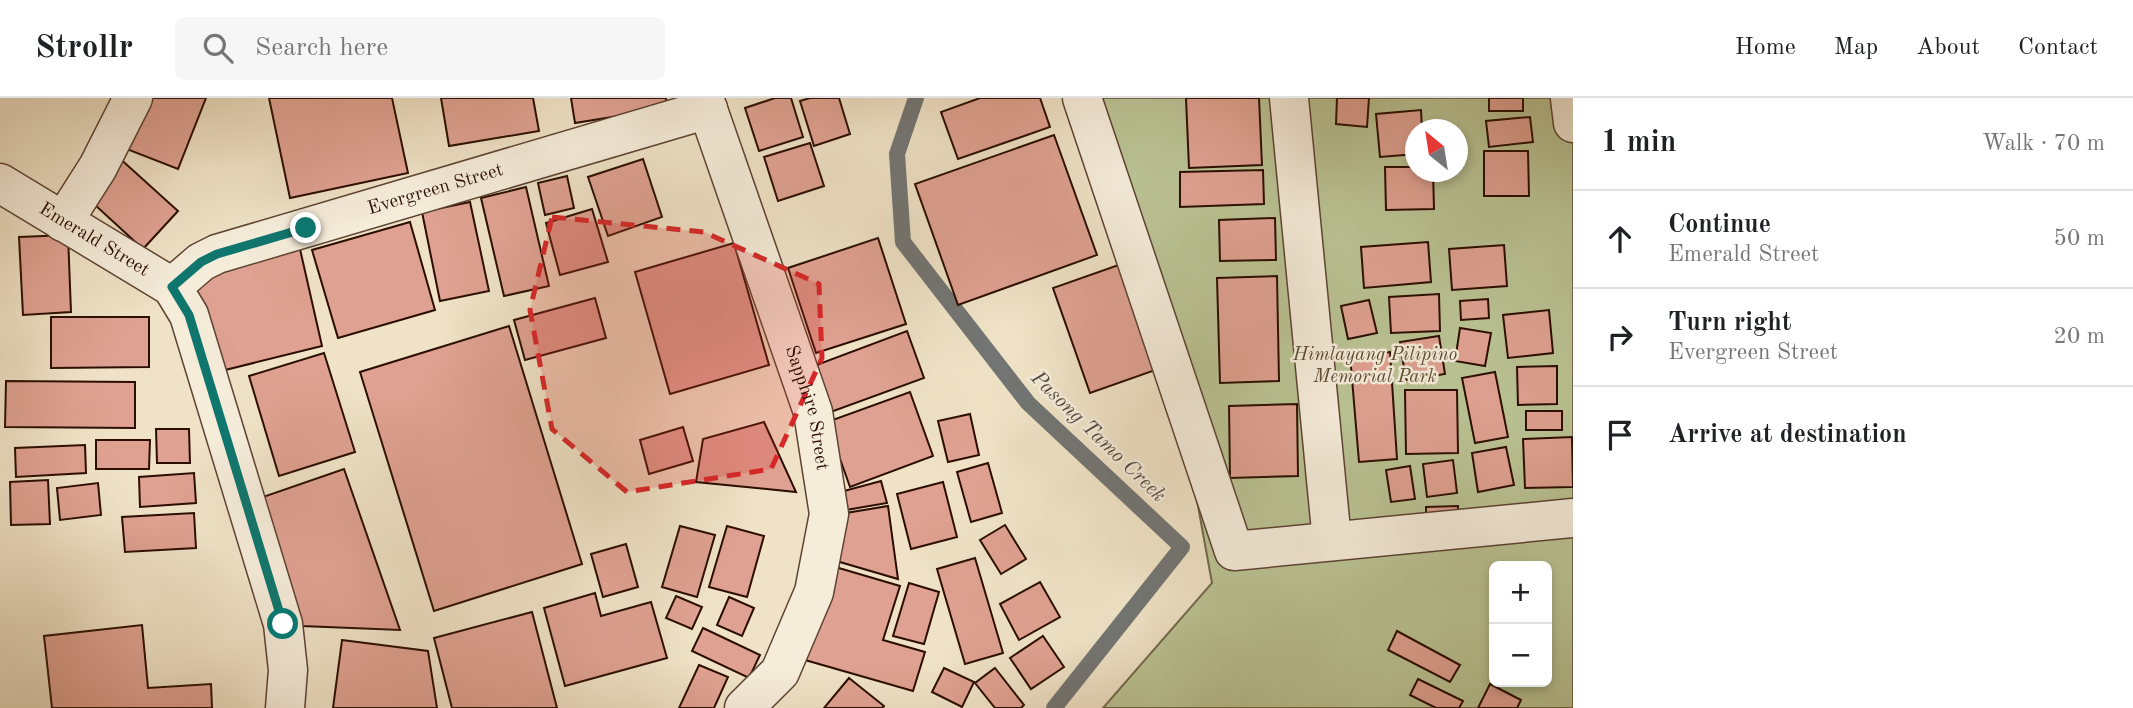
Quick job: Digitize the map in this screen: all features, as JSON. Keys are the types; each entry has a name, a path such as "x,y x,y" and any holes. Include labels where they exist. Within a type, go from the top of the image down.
{"street":[{"path":"63,222 98,167 133,98"},
{"path":"1082,98 1234,551 1573,517"},
{"path":"1289,98 1332,541"},
{"path":"1570,98 1573,123"},
{"name":"Evergreen Street","path":"172,287 201,262 217,254 706,104"},
{"name":"Sapphire Street","path":"706,104 813,412 829,514 814,592 780,672 744,708"},
{"name":"Emerald Street","path":"0,183 172,287 189,315 283,624 288,670 285,708"}],"highlighted area":[{"path":"552,217 704,232 819,284 822,358 771,469 627,492 552,429 530,310"}],"green space":[{"name":"Himlayang Pilipino Memorial Park","path":"1074,98 1573,98 1573,708 1103,708 1212,583 1180,407"}],"building":[{"path":"143,98 206,98 178,169 124,148"},
{"path":"269,98 392,98 408,173 290,198"},
{"path":"441,98 533,98 539,131 449,146"},
{"path":"571,98 666,98 667,108 575,123"},
{"path":"775,98 791,98 803,137 759,151 745,108"},
{"path":"810,98 839,98 850,134 814,146 800,101"},
{"path":"980,98 1040,98 1050,127 958,159 941,112"},
{"path":"1186,98 1259,98 1262,165 1189,168"},
{"path":"1337,98 1369,98 1367,127 1336,124"},
{"path":"1489,98 1523,98 1523,111 1489,111"},
{"path":"1421,110 1421,119 1405,119 1405,155 1380,157 1376,114"},
{"path":"1530,117 1533,142 1489,147 1486,121"},
{"path":"1054,135 1097,255 958,305 915,184"},
{"path":"810,143 824,186 778,201 764,157"},
{"path":"1484,151 1528,151 1529,196 1484,196"},
{"path":"116,155 178,211 143,249 82,193"},
{"path":"643,159 662,217 608,236 588,177"},
{"path":"1385,167 1405,167 1405,182 1433,182 1434,209 1386,210"},
{"path":"1263,170 1264,204 1180,207 1180,172"},
{"path":"567,176 574,208 545,215 538,183"},
{"path":"526,187 549,286 504,296 481,198"},
{"path":"470,202 489,291 440,301 422,212"},
{"path":"592,209 608,262 560,275 546,223"},
{"path":"1275,218 1276,260 1220,261 1219,220"},
{"path":"410,222 435,310 338,338 312,250"},
{"path":"68,235 71,312 23,315 19,237"},
{"path":"878,238 906,324 816,353 788,268"},
{"path":"1428,242 1431,282 1364,288 1361,247"},
{"path":"734,243 769,365 670,394 635,272"},
{"path":"1504,245 1507,286 1452,290 1449,249"},
{"path":"300,249 322,346 213,373 190,276"},
{"path":"1127,262 1164,367 1090,393 1053,288"},
{"path":"1277,276 1279,381 1220,383 1217,278"},
{"path":"1439,294 1440,331 1391,333 1389,297"},
{"path":"595,298 606,338 525,360 514,320"},
{"path":"1488,299 1489,318 1461,320 1460,301"},
{"path":"1369,300 1377,333 1348,339 1341,306"},
{"path":"1549,310 1553,353 1508,358 1503,315"},
{"path":"51,317 149,317 149,367 51,368"},
{"path":"509,326 582,564 434,611 360,372"},
{"path":"1460,328 1491,333 1485,366 1455,361"},
{"path":"907,331 924,378 828,413 811,367"},
{"path":"1439,336 1445,374 1406,380 1400,342"},
{"path":"1390,352 1397,459 1359,462 1350,355"},
{"path":"324,353 355,452 279,476 249,376"},
{"path":"1557,366 1557,404 1518,405 1517,367"},
{"path":"1495,372 1508,437 1475,443 1462,378"},
{"path":"6,381 135,382 135,428 5,427"},
{"path":"1405,390 1457,390 1458,453 1406,454"},
{"path":"910,392 933,456 850,487 827,422"},
{"path":"1297,404 1298,476 1230,478 1229,406"},
{"path":"1526,411 1562,411 1562,430 1526,430"},
{"path":"970,414 979,455 948,462 938,421"},
{"path":"764,422 796,492 696,482 703,439"},
{"path":"683,427 693,461 649,474 640,440"},
{"path":"156,429 189,429 190,463 157,463"},
{"path":"1572,437 1573,487 1525,488 1523,439"},
{"path":"96,440 150,440 149,469 96,469"},
{"path":"85,445 86,473 16,477 15,448"},
{"path":"1506,447 1514,485 1478,492 1472,453"},
{"path":"1453,460 1457,493 1427,497 1423,464"},
{"path":"988,463 1002,513 971,522 957,472"},
{"path":"1410,466 1415,499 1391,502 1386,470"},
{"path":"344,469 400,630 302,626 257,499"},
{"path":"194,473 196,503 140,507 139,477"},
{"path":"48,480 50,524 11,525 10,482"},
{"path":"881,481 887,503 846,510 844,491"},
{"path":"943,482 957,537 911,549 897,494"},
{"path":"98,483 101,515 60,520 57,488"},
{"path":"888,506 898,579 833,560 846,513"},
{"path":"1458,506 1458,525 1426,526 1426,507"},
{"path":"194,513 196,548 125,552 122,517"},
{"path":"1005,525 1026,559 1001,574 980,540"},
{"path":"680,526 715,535 697,597 662,587"},
{"path":"727,526 764,536 747,597 709,587"},
{"path":"626,544 638,587 603,597 591,554"},
{"path":"975,558 1003,653 965,664 937,569"},
{"path":"832,566 900,586 883,640 925,652 913,691 805,660"},
{"path":"1040,582 1060,617 1019,640 1000,604"},
{"path":"909,583 939,592 924,644 893,636"},
{"path":"595,593 601,616 651,602 667,658 565,686 544,608"},
{"path":"676,596 702,607 692,629 666,618"},
{"path":"729,597 754,608 742,636 717,625"},
{"path":"532,612 557,708 452,708 434,638"},
{"path":"142,625 148,688 211,684 212,708 52,708 44,636"},
{"path":"703,628 760,655 749,678 692,651"},
{"path":"1397,631 1460,665 1450,682 1388,650"},
{"path":"1043,636 1064,667 1031,689 1010,658"},
{"path":"342,640 428,651 437,708 333,708"},
{"path":"699,665 728,677 714,708 679,708"},
{"path":"944,668 974,682 962,707 932,692"},
{"path":"995,668 1024,705 1021,708 995,708 975,683"},
{"path":"849,678 884,706 824,708"},
{"path":"1418,679 1463,701 1459,708 1436,708 1410,695"},
{"path":"1489,686 1521,700 1517,708 1478,708"}],"waterway":[{"name":"Pasong Tamo Creek","path":"916,98 897,154 903,242 1028,403 1182,547 1054,708"}],"route":[{"path":"283,624 189,315 172,287 201,262 217,254 306,228"}]}
